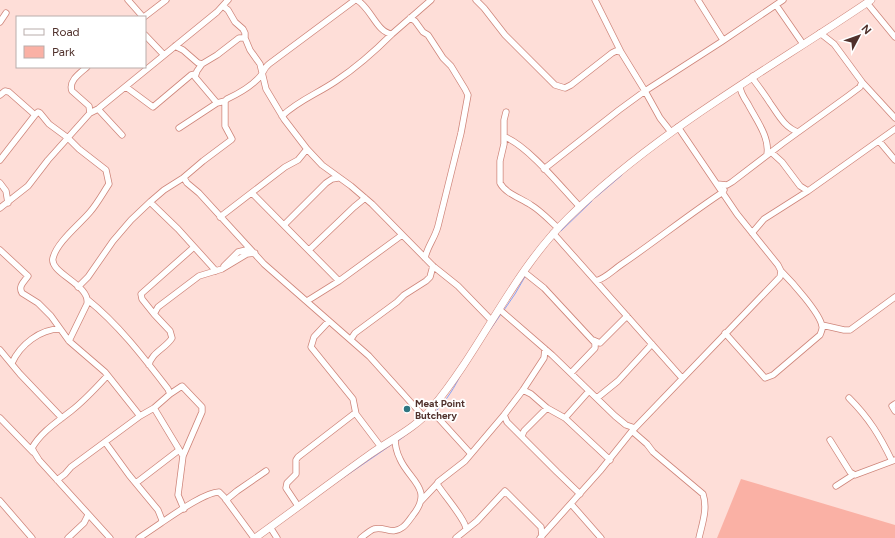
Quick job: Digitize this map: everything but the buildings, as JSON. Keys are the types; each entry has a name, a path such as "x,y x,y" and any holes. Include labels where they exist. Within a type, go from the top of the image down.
{"main road":[{"path":"254,538 395,438 424,417 431,410 449,387 524,272 556,231 616,175 678,126 869,1"}],"street":[{"path":"128,0 143,16"},
{"path":"145,16 166,0"},
{"path":"0,208 9,199 28,186 90,113 98,109 126,87 223,6 228,0"},
{"path":"178,128 217,103 225,101 247,89 262,74 265,67 356,0 364,5 384,31 392,34"},
{"path":"476,0 505,35 555,85 560,87 565,88 571,85 612,53 616,51 622,52"},
{"path":"595,0 622,52 660,118 671,132"},
{"path":"544,169 645,91 783,0"},
{"path":"282,116 294,104 334,82 360,65 392,34 413,19 416,12 427,1"},
{"path":"699,1 723,40"},
{"path":"869,1 895,37"},
{"path":"776,5 803,44"},
{"path":"223,6 228,10 235,22 243,29 250,50 260,64 266,89 282,116 307,149 319,163 365,198 432,266 458,286 492,321"},
{"path":"0,22 6,13"},
{"path":"413,19 423,32 428,35 443,58 451,66 466,89 468,95 461,133 438,226 425,258"},
{"path":"820,33 834,44 862,82 895,118"},
{"path":"146,36 164,55"},
{"path":"126,87 153,107 190,76 195,74 202,64 217,56 239,38 245,38"},
{"path":"175,46 184,50 198,63 202,64"},
{"path":"260,64 269,64"},
{"path":"86,68 73,81 71,89 72,92 89,106 90,113"},
{"path":"195,74 196,80 217,103"},
{"path":"753,76 753,80 770,102 779,117 788,127 798,132"},
{"path":"596,281 603,278 669,229 723,192 727,185 860,87 862,82"},
{"path":"740,86 743,95 761,129 769,153 782,162 800,186 808,191"},
{"path":"0,95 5,91 9,92 37,113 40,113 49,124 106,170 109,184 91,211 65,239 55,253 52,259 53,263 87,296 88,300 109,318 150,365 170,394"},
{"path":"78,287 88,277 113,241 131,220 164,190 184,178 232,138 225,126 225,101"},
{"path":"98,109 122,135"},
{"path":"506,112 504,120 505,137 500,161 501,186 531,205 556,231 596,281 682,378"},
{"path":"0,160 37,113"},
{"path":"678,126 752,233 778,265 781,271 806,300 822,325 822,331 816,339 768,378 761,375 725,333"},
{"path":"788,127 789,138"},
{"path":"752,233 764,219 808,191 895,128"},
{"path":"505,137 518,144 580,207"},
{"path":"879,141 895,160"},
{"path":"220,217 285,166 298,160 307,149"},
{"path":"184,178 281,280 369,356 424,417"},
{"path":"284,225 326,183 332,179 338,178"},
{"path":"0,183 9,199"},
{"path":"717,184 727,185"},
{"path":"252,193 339,280"},
{"path":"309,250 365,198"},
{"path":"150,202 219,270"},
{"path":"307,301 402,235"},
{"path":"150,365 151,358 170,342 172,338 170,331 142,299 141,294 194,247"},
{"path":"0,250 28,276 21,285 22,293 38,303 51,316 70,341 105,372 140,416"},
{"path":"154,314 158,307 195,279 204,274 219,270 243,255 253,251"},
{"path":"351,339 355,333 426,281 430,277 432,266"},
{"path":"541,537 572,505 610,460 633,429 780,278 781,271"},
{"path":"524,272 544,288 566,313 598,344"},
{"path":"822,325 850,330 895,297"},
{"path":"70,341 88,300"},
{"path":"499,309 552,355 626,425 633,429 653,452 702,492 705,510 699,538"},
{"path":"571,373 626,316"},
{"path":"329,321 314,337 310,347 353,399 357,415 381,447"},
{"path":"12,363 17,354 34,337 48,330 60,329"},
{"path":"597,398 618,381 652,344"},
{"path":"361,538 374,529 379,528 394,532 405,525 417,510 421,502 435,486 446,475 465,461 504,415 544,358 545,349"},
{"path":"0,350 20,374 62,418"},
{"path":"544,358 552,355"},
{"path":"34,452 32,448 35,443 53,425 78,405 107,376"},
{"path":"57,480 71,467 140,416 154,408 182,386 202,407 202,412 183,456 178,495 184,509"},
{"path":"523,390 531,394 547,408 564,418 610,460"},
{"path":"564,418 589,391"},
{"path":"836,486 853,475 857,475 894,461 869,420 849,398"},
{"path":"895,404 892,406 895,411"},
{"path":"154,408 183,456"},
{"path":"522,436 524,431 547,408"},
{"path":"431,410 471,454"},
{"path":"298,506 286,488 287,483 296,474 296,460 355,413"},
{"path":"504,415 507,422 580,494"},
{"path":"0,418 34,452 62,486 110,538"},
{"path":"395,438 400,459 419,486 421,502"},
{"path":"830,440 853,475"},
{"path":"105,442 136,484 158,510 162,520 161,523"},
{"path":"136,484 179,450"},
{"path":"226,500 236,491 266,471"},
{"path":"62,486 65,474"},
{"path":"419,486 435,486"},
{"path":"435,486 465,523 466,530"},
{"path":"456,538 477,521 506,490 541,527 541,537"},
{"path":"139,538 184,509 215,492 222,494 254,538"},
{"path":"0,502 32,538"},
{"path":"572,505 601,538"},
{"path":"68,538 84,523 88,515"},
{"path":"84,523 95,522"},
{"path":"270,527 277,538"}],"green space":[{"path":"741,479 895,525 895,538 717,538"}],"waterway":[{"path":"595,198 622,175"},
{"path":"561,231 592,201"},
{"path":"504,310 526,275"},
{"path":"490,330 501,314"},
{"path":"436,411 450,394 461,374"},
{"path":"398,441 418,426"},
{"path":"337,482 394,443"}],"place":[{"name":"Meat Point Butchery","path":"407,409"}]}
